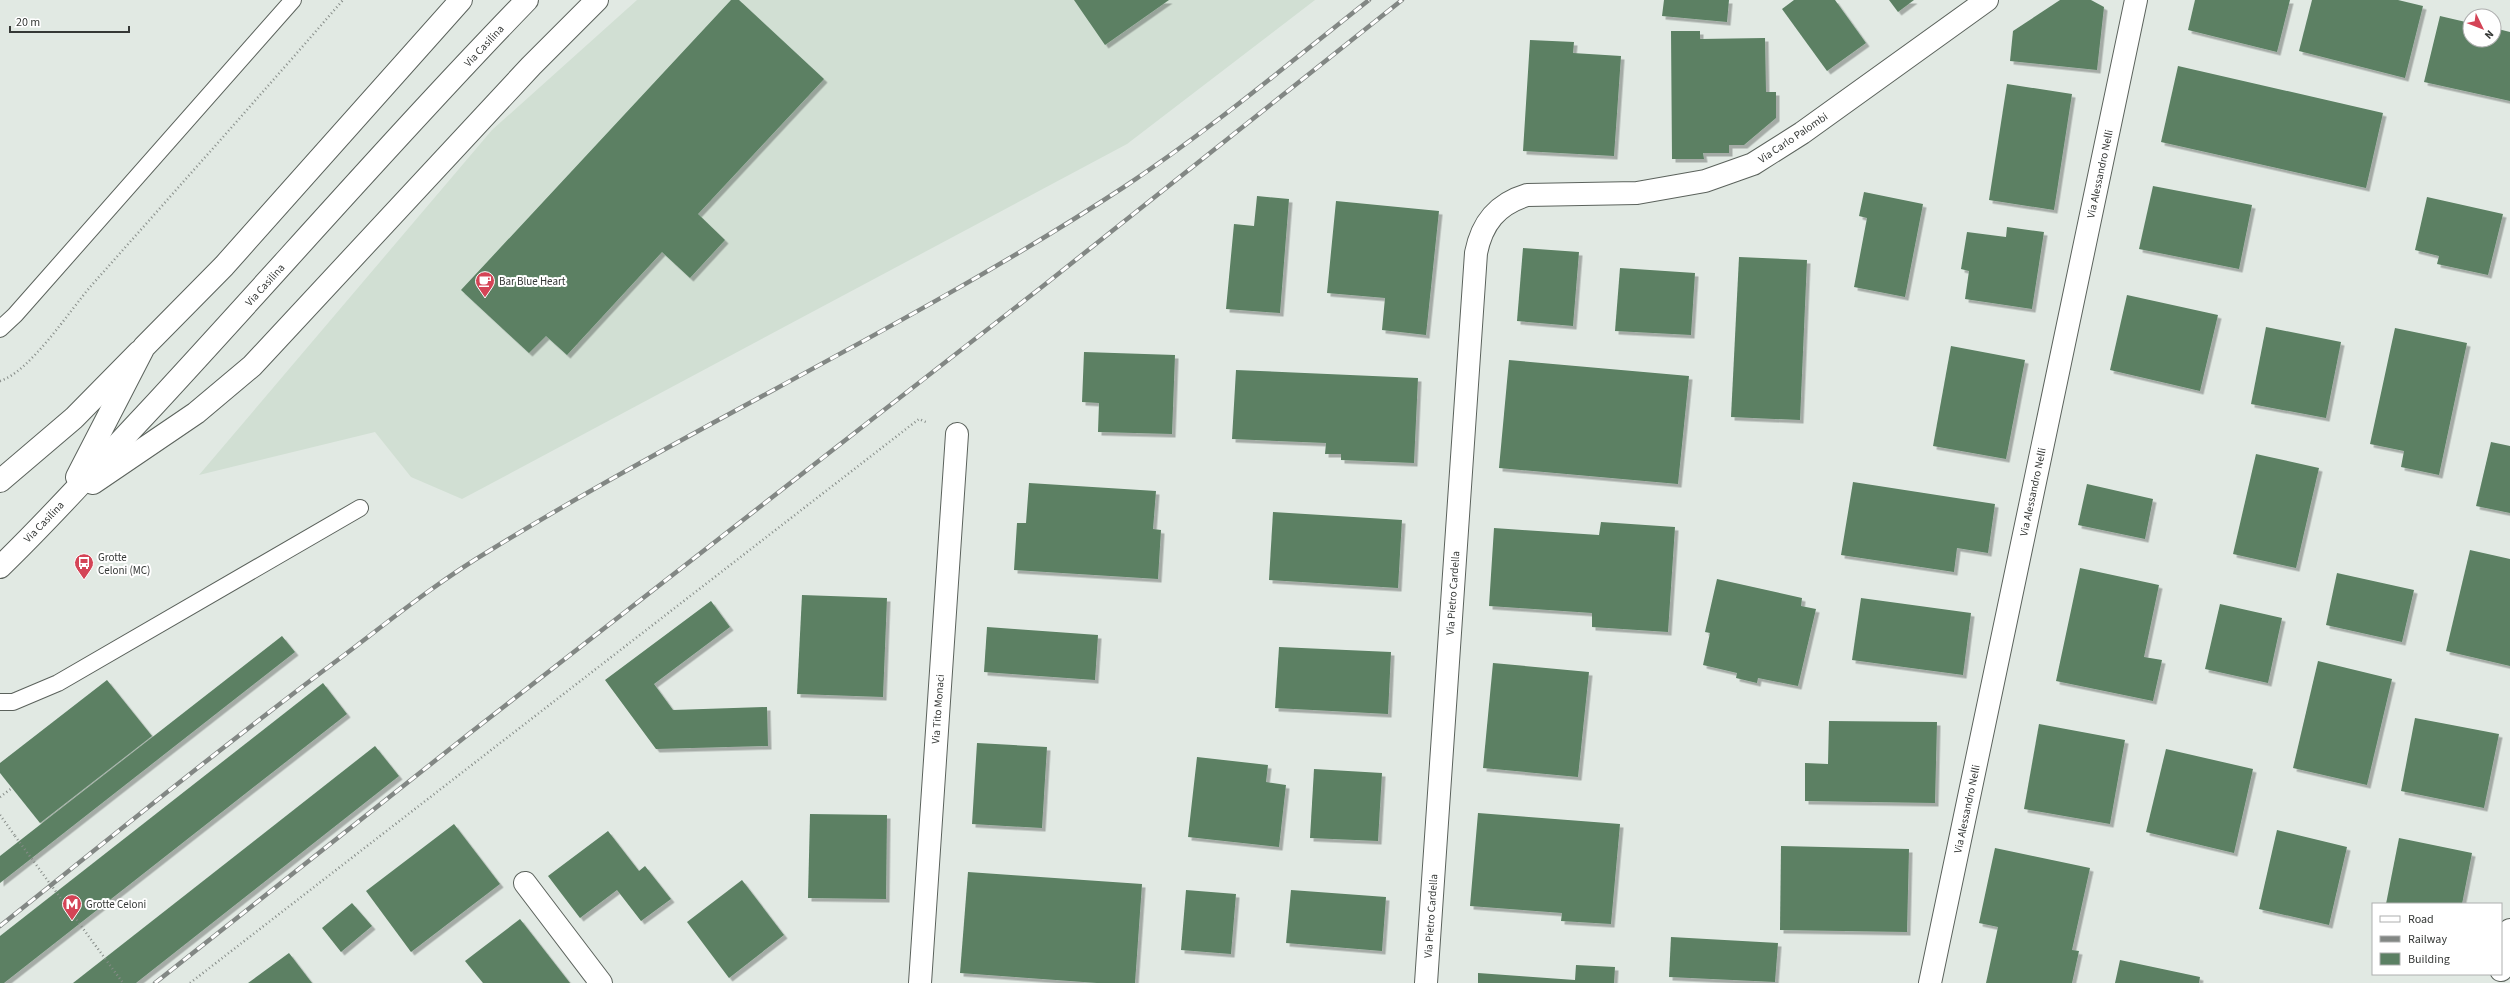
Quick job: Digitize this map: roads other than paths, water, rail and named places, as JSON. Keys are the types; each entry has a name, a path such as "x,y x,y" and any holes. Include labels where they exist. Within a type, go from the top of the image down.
{"street":[{"path":"0,481 74,418 224,266 461,0"},
{"name":"Via Casilina","path":"0,566 65,501 527,0"},
{"path":"65,501 196,413 252,366 457,145 597,0"},
{"name":"Via Carlo Palombi","path":"1498,209 1515,198 1527,195 1607,195 1643,192 1705,181 1754,164 1802,133 1987,0"},
{"name":"Via Alessandro Nelli","path":"1930,983 2136,0"},
{"name":"Via Pietro Cardella","path":"1426,983 1476,253 1483,229 1498,209"},
{"path":"65,501 144,347"},
{"name":"Via Tito Monaci","path":"920,983 957,434"},
{"path":"525,884 601,983"},
{"path":"2502,966 2510,930"}],"lane":[{"path":"0,329 15,316 293,0"},
{"path":"0,702 13,702 58,683 360,508"}],"railway":[{"path":"0,926 259,720 434,587 489,551 568,504 888,327 1047,236 1124,187 1187,143 1369,0"},
{"path":"155,983 470,733 1043,286 1402,0"}],"place":[{"name":"Bar Blue Heart","path":"485,298"},
{"name":"Grotte Celoni (MC)","path":"84,580"},
{"name":"Grotte Celoni","path":"72,921"}]}
